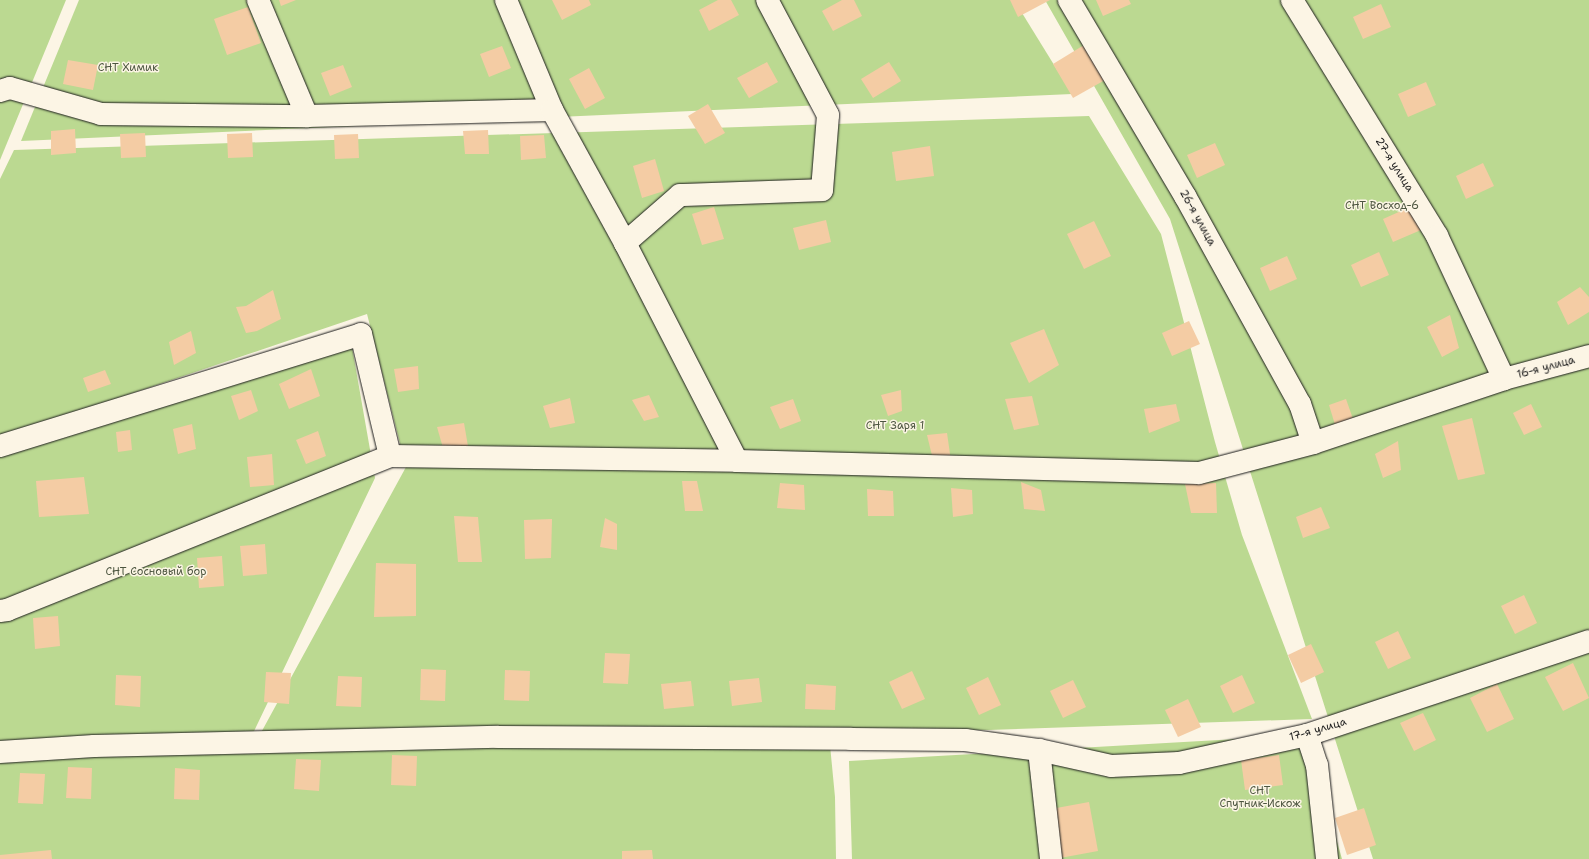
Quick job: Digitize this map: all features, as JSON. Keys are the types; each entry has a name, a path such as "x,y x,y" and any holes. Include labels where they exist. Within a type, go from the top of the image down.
{"street":[{"path":"258,0 307,116"},
{"path":"506,0 552,110 625,243 737,461"},
{"path":"625,243 680,195 822,190 828,116 767,0"},
{"name":"26-я улица","path":"1069,0 1185,196 1300,404 1313,443"},
{"name":"27-я улица","path":"1292,0 1438,236 1504,379"},
{"path":"0,91 10,88 101,114 307,116 552,110"},
{"path":"0,446 361,334 390,456 14,608 0,611"},
{"name":"16-я улица","path":"390,456 737,461 1199,473 1313,443 1504,379 1589,356"},
{"name":"17-я улица","path":"0,752 94,746 498,737 965,740 1038,750 1111,766 1179,763 1306,735 1589,641"},
{"path":"1306,735 1317,765 1327,859"},
{"path":"1038,750 1051,859"}],"green space":[{"path":"0,0 66,0 0,160"},
{"name":"СНТ Химик","path":"79,0 1014,0 1072,94 21,141"},
{"name":"СНТ Восход-6","path":"1045,0 1589,0 1589,859 1373,859 1170,219"},
{"name":"СНТ Заря 1","path":"1089,116 1161,234 1215,442 1242,535 1312,719 988,730 501,731 257,740 406,467 367,314 0,438 0,179 14,150"},
{"name":"СНТ Сосновый бор","path":"352,347 375,478 245,750 830,745 835,797 836,859 0,859 0,457"},
{"name":"СНТ Спутник-Искож","path":"1307,735 1342,859 852,859 849,761"}],"building":[{"path":"279,0 296,0 281,6"},
{"path":"552,0 589,0 591,5 562,20"},
{"path":"718,0 731,0 739,15 709,31 699,10"},
{"path":"842,0 854,0 862,16 833,31 822,11"},
{"path":"1010,0 1050,0 1018,17"},
{"path":"1096,0 1129,0 1131,4 1103,16"},
{"path":"1381,4 1391,27 1363,39 1353,17"},
{"path":"248,7 261,43 227,55 214,19"},
{"path":"1084,45 1105,80 1073,98 1053,64"},
{"path":"502,46 511,68 489,77 480,54"},
{"path":"68,60 98,65 93,90 63,84"},
{"path":"767,62 778,82 749,98 737,78"},
{"path":"889,62 901,81 873,98 861,79"},
{"path":"343,65 352,87 330,96 321,73"},
{"path":"589,68 605,98 585,109 569,79"},
{"path":"1426,82 1436,105 1408,117 1398,94"},
{"path":"708,104 725,133 705,144 688,116"},
{"path":"75,129 76,153 51,155 51,131"},
{"path":"488,130 489,154 465,154 463,131"},
{"path":"145,133 146,157 121,158 120,134"},
{"path":"252,133 253,157 228,158 227,134"},
{"path":"358,134 359,158 335,159 334,135"},
{"path":"544,135 546,158 521,160 520,136"},
{"path":"1215,143 1225,165 1197,178 1187,155"},
{"path":"930,146 934,176 896,181 892,152"},
{"path":"655,159 664,191 642,198 633,166"},
{"path":"1483,163 1494,186 1466,199 1456,176"},
{"path":"714,207 724,239 702,245 692,214"},
{"path":"1410,207 1421,230 1393,242 1383,219"},
{"path":"826,220 831,242 799,250 793,228"},
{"path":"1094,221 1111,256 1084,269 1067,234"},
{"path":"1379,252 1389,275 1361,287 1351,265"},
{"path":"1287,256 1297,279 1270,291 1260,268"},
{"path":"1580,287 1589,297 1589,312 1568,325 1557,302"},
{"path":"273,290 281,319 257,331 246,333 236,307 246,306"},
{"path":"1450,315 1459,348 1442,357 1427,327"},
{"path":"1189,321 1200,344 1172,356 1162,333"},
{"path":"1044,329 1059,365 1029,383 1010,343"},
{"path":"191,331 196,353 174,365 169,342"},
{"path":"418,366 419,389 398,392 394,369"},
{"path":"311,369 320,396 289,409 279,384"},
{"path":"105,370 111,384 88,392 83,378"},
{"path":"251,390 258,411 239,420 231,396"},
{"path":"901,390 902,411 888,416 881,395"},
{"path":"649,395 659,417 644,421 632,400"},
{"path":"1032,396 1039,425 1014,430 1005,399"},
{"path":"570,398 575,423 550,428 543,406"},
{"path":"793,399 801,421 780,429 770,407"},
{"path":"1346,399 1353,419 1336,428 1329,405"},
{"path":"1176,404 1180,421 1149,433 1144,409"},
{"path":"1531,404 1542,427 1524,435 1513,413"},
{"path":"1472,418 1485,474 1458,480 1442,426"},
{"path":"464,423 469,452 445,455 437,427"},
{"path":"192,424 196,449 178,454 173,429"},
{"path":"130,430 132,450 118,452 116,432"},
{"path":"318,431 326,456 306,464 296,440"},
{"path":"947,433 951,461 934,464 927,435"},
{"path":"1398,441 1401,470 1383,478 1375,454"},
{"path":"272,454 274,485 250,487 247,457"},
{"path":"84,477 89,514 39,517 36,481"},
{"path":"682,481 697,481 703,511 685,511"},
{"path":"1021,482 1041,490 1045,511 1024,509"},
{"path":"780,483 804,485 805,510 777,508"},
{"path":"1216,483 1217,513 1191,513 1185,484"},
{"path":"951,488 972,490 973,514 953,517"},
{"path":"867,489 893,491 894,516 868,516"},
{"path":"1321,507 1330,528 1303,538 1296,517"},
{"path":"454,516 478,517 482,562 458,562"},
{"path":"605,518 617,524 617,550 600,547"},
{"path":"552,519 551,558 525,559 524,520"},
{"path":"265,544 267,574 243,576 240,546"},
{"path":"222,556 224,586 199,588 197,558"},
{"path":"376,563 416,564 416,616 374,617"},
{"path":"1524,595 1537,623 1515,634 1501,606"},
{"path":"58,616 60,646 35,649 33,618"},
{"path":"1398,631 1411,658 1388,669 1375,642"},
{"path":"1311,644 1324,672 1301,683 1288,655"},
{"path":"605,653 630,654 628,684 603,683"},
{"path":"1573,663 1589,698 1563,711 1545,677"},
{"path":"421,669 446,670 445,701 420,700"},
{"path":"505,670 530,671 529,701 504,700"},
{"path":"912,671 925,699 902,709 889,682"},
{"path":"266,672 291,673 289,704 264,702"},
{"path":"116,675 141,676 140,707 115,705"},
{"path":"1242,675 1255,703 1233,713 1220,686"},
{"path":"338,676 362,677 361,707 336,706"},
{"path":"988,677 1001,705 979,715 966,688"},
{"path":"759,678 762,702 732,706 729,681"},
{"path":"1073,680 1086,707 1063,718 1050,691"},
{"path":"691,681 694,706 664,709 661,684"},
{"path":"806,684 836,686 835,710 805,709"},
{"path":"1497,684 1514,719 1487,732 1470,698"},
{"path":"1188,699 1201,727 1178,737 1165,710"},
{"path":"1423,713 1436,740 1414,751 1400,723"},
{"path":"392,755 417,756 416,786 391,785"},
{"path":"1279,755 1283,785 1245,790 1241,760"},
{"path":"296,759 321,760 319,791 294,789"},
{"path":"68,767 92,768 91,799 66,798"},
{"path":"175,768 200,770 199,800 174,799"},
{"path":"20,773 45,774 43,804 18,803"},
{"path":"1089,802 1098,851 1060,858 1051,809"},
{"path":"1364,808 1376,845 1347,855 1335,818"},
{"path":"51,850 52,859 0,859 0,855"},
{"path":"652,850 653,859 622,859 622,851"}]}
